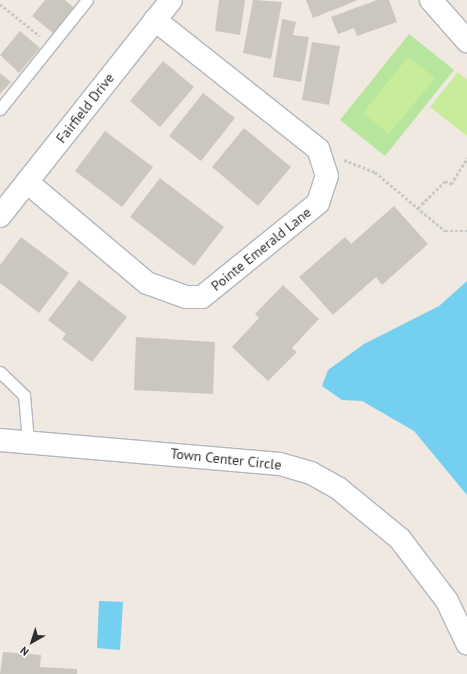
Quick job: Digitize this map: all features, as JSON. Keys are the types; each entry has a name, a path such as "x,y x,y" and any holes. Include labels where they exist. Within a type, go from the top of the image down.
{"street":[{"name":"Fairfield Drive","path":"0,216 171,0"},
{"path":"431,0 467,41"},
{"name":"Pointe Emerald Lane","path":"27,182 147,283 174,295 202,297 318,203 327,176 323,159 318,149 155,20"},
{"name":"Town Center Circle","path":"0,440 28,441 280,464 311,473 338,488 400,539 447,601 467,643"}],"lane":[{"path":"0,109 87,0"},
{"path":"0,372 24,395 28,441"}],"path":[{"path":"0,4 51,45"},
{"path":"418,208 444,181 451,184 467,158"},
{"path":"323,159 350,160 375,172 445,231 467,231"}],"green space":[{"path":"409,34 454,70 385,156 340,120"},
{"path":"408,57 435,78 389,134 363,113"},
{"path":"458,72 467,80 467,136 430,107"}],"water":[{"path":"467,281 467,495 414,431 362,401 342,400 322,386 328,370 364,344 439,306"},
{"path":"99,601 123,602 120,650 97,648"}],"building":[{"path":"45,0 65,0 74,8 53,33 32,16"},
{"path":"219,0 245,0 240,35 215,31"},
{"path":"253,0 282,2 271,59 243,53"},
{"path":"306,0 358,0 313,18"},
{"path":"377,0 389,0 397,22 357,36 354,28 338,34 331,17"},
{"path":"282,19 296,22 293,35 309,37 301,82 273,77"},
{"path":"20,31 40,48 19,73 0,55"},
{"path":"312,42 340,46 329,105 302,100"},
{"path":"163,61 194,87 160,127 130,101"},
{"path":"0,73 11,82 0,94"},
{"path":"203,93 235,118 201,161 169,136"},
{"path":"244,128 291,167 258,206 212,167"},
{"path":"105,131 153,167 122,207 75,171"},
{"path":"160,178 224,227 194,266 130,217"},
{"path":"394,206 428,244 382,285 376,277 333,315 299,277 345,237 351,244"},
{"path":"21,237 69,273 39,313 0,283 0,265"},
{"path":"79,280 127,317 92,362 62,339 66,334 48,320"},
{"path":"283,285 319,319 292,348 297,352 268,381 232,347 259,318 255,314"},
{"path":"136,337 215,342 213,394 134,390"},
{"path":"3,652 41,655 40,667 77,669 77,674 0,674"}]}
